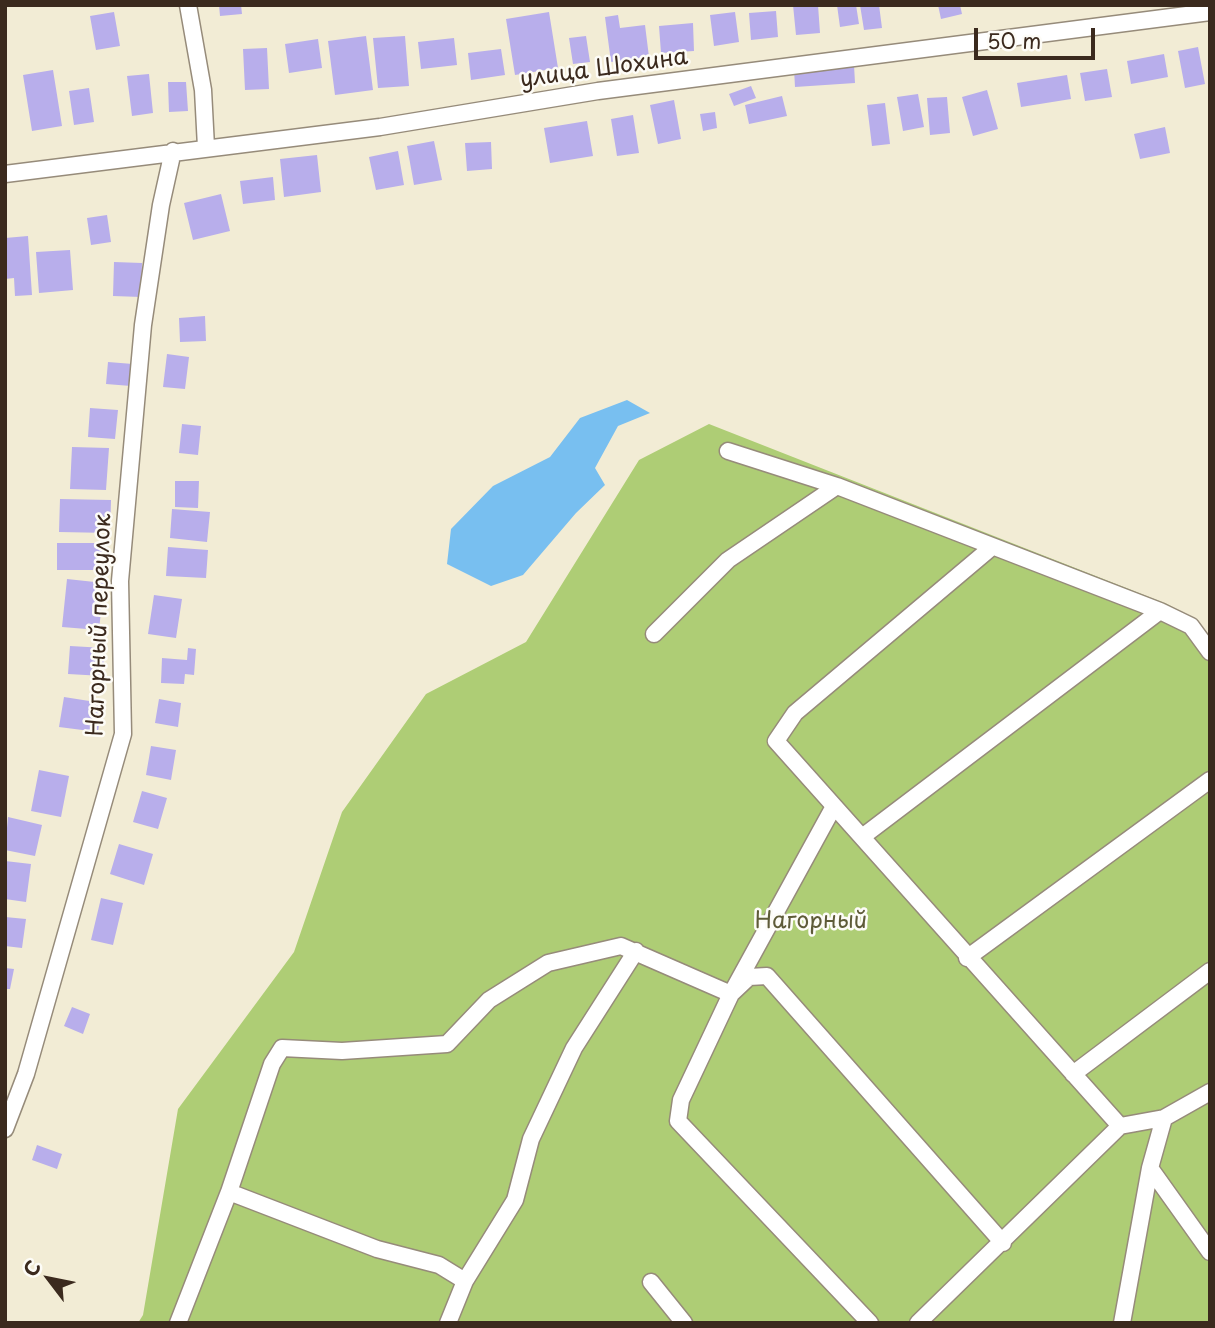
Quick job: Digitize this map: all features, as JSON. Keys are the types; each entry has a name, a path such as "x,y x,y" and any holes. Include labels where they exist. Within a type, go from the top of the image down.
{"street":[{"path":"188,5 203,90 206,147"},
{"name":"улица Шохина","path":"5,174 380,127 598,91 1210,12"},
{"name":"Нагорный переулок","path":"5,1129 26,1074 123,734 122,554 143,325 161,205 173,151"},
{"path":"729,451 837,486 1160,611 1191,626 1210,652"},
{"path":"654,634 728,560 837,486"},
{"path":"992,547 795,713 776,741 967,958 1120,1126"},
{"path":"863,837 1160,611"},
{"path":"967,958 1210,780"},
{"path":"833,808 730,994 681,1100 678,1121 870,1323"},
{"path":"178,1323 229,1192 272,1064 282,1048 342,1051 446,1044 489,1000 548,963 621,946 730,994"},
{"path":"448,1323 465,1281 515,1200 531,1139 574,1048 636,951"},
{"path":"1073,1074 1210,971"},
{"path":"730,994 748,977 767,976 1003,1243"},
{"path":"918,1323 1120,1126 1164,1118 1210,1093"},
{"path":"1122,1323 1150,1168 1164,1118"},
{"path":"1150,1168 1210,1252"},
{"path":"229,1192 377,1249 439,1265 465,1281"},
{"path":"651,1282 684,1323"}],"green space":[{"name":"Нагорный","path":"709,424 1167,604 1195,620 1210,640 1210,1323 138,1323 143,1315 178,1109 294,952 342,812 426,694 526,642 639,460"}],"water":[{"path":"627,400 650,413 618,426 595,468 605,485 576,513 523,575 491,586 447,564 451,529 493,486 550,457 580,418"}],"building":[{"path":"219,5 241,5 242,14 220,16"},
{"path":"793,5 818,5 820,33 796,35"},
{"path":"837,5 856,5 859,24 840,27"},
{"path":"860,5 879,5 882,28 864,30"},
{"path":"938,5 960,5 962,14 941,19"},
{"path":"776,11 778,37 751,40 749,13"},
{"path":"114,12 120,46 96,50 90,16"},
{"path":"549,12 558,68 515,75 506,19"},
{"path":"735,12 739,42 714,46 710,15"},
{"path":"618,15 620,28 645,25 649,57 611,62 605,17"},
{"path":"693,23 694,51 661,53 659,26"},
{"path":"366,36 373,90 335,95 328,41"},
{"path":"405,36 409,86 378,88 373,38"},
{"path":"586,36 590,62 573,64 569,38"},
{"path":"454,38 457,65 421,69 418,42"},
{"path":"318,39 322,68 289,73 285,44"},
{"path":"1198,47 1205,84 1185,88 1178,51"},
{"path":"267,48 269,89 245,90 243,49"},
{"path":"501,49 505,75 471,80 468,53"},
{"path":"1164,54 1168,77 1131,84 1127,61"},
{"path":"854,65 855,83 795,87 794,69"},
{"path":"1107,69 1112,97 1085,101 1080,73"},
{"path":"53,70 62,126 32,131 23,75"},
{"path":"149,74 153,113 132,116 127,76"},
{"path":"1067,75 1071,99 1021,107 1017,83"},
{"path":"168,82 186,82 188,111 169,112"},
{"path":"751,86 756,98 734,106 729,94"},
{"path":"89,88 94,122 74,125 69,91"},
{"path":"987,90 998,129 973,136 962,97"},
{"path":"918,94 924,127 903,131 897,97"},
{"path":"782,96 787,116 749,124 745,105"},
{"path":"947,97 950,133 930,135 927,98"},
{"path":"674,100 681,139 658,144 650,105"},
{"path":"885,103 890,144 872,146 867,105"},
{"path":"715,112 717,128 703,131 700,114"},
{"path":"633,115 639,153 617,156 611,119"},
{"path":"587,121 593,156 550,163 544,128"},
{"path":"1165,127 1170,153 1140,159 1134,134"},
{"path":"434,141 442,180 414,185 407,146"},
{"path":"491,142 492,169 467,171 465,143"},
{"path":"398,151 404,185 376,190 369,157"},
{"path":"317,155 321,192 284,197 280,159"},
{"path":"273,177 275,200 243,204 240,181"},
{"path":"221,194 230,231 193,240 184,203"},
{"path":"107,215 111,242 91,245 87,218"},
{"path":"28,236 32,295 15,296 14,278 5,279 5,238"},
{"path":"70,250 73,290 39,293 36,252"},
{"path":"114,262 142,263 141,297 113,296"},
{"path":"205,316 206,341 180,342 179,318"},
{"path":"167,354 189,357 185,389 163,387"},
{"path":"108,362 133,364 131,386 106,384"},
{"path":"90,408 118,410 115,439 88,437"},
{"path":"182,424 201,426 198,455 179,453"},
{"path":"72,447 109,448 106,490 70,489"},
{"path":"175,481 199,481 198,508 175,507"},
{"path":"60,499 111,500 110,533 59,532"},
{"path":"172,509 210,512 207,542 170,538"},
{"path":"57,543 104,543 104,570 57,570"},
{"path":"168,547 208,550 206,578 166,576"},
{"path":"67,579 104,583 99,630 62,627"},
{"path":"154,595 182,599 176,638 148,634"},
{"path":"70,646 105,648 103,676 68,674"},
{"path":"188,648 196,649 194,675 185,674 184,684 161,683 162,658 187,660"},
{"path":"64,697 102,703 98,732 59,727"},
{"path":"159,699 181,703 178,727 155,723"},
{"path":"151,746 176,750 171,780 146,775"},
{"path":"39,770 69,776 61,817 31,811"},
{"path":"142,791 167,798 158,829 133,822"},
{"path":"8,817 42,825 35,856 5,850"},
{"path":"119,844 153,854 144,885 110,874"},
{"path":"5,861 31,864 26,902 5,899"},
{"path":"101,898 123,903 113,945 91,940"},
{"path":"5,917 26,919 22,948 5,946"},
{"path":"5,968 14,969 10,989 5,989"},
{"path":"72,1007 90,1014 83,1034 64,1026"},
{"path":"37,1145 62,1154 57,1169 32,1160"}]}
